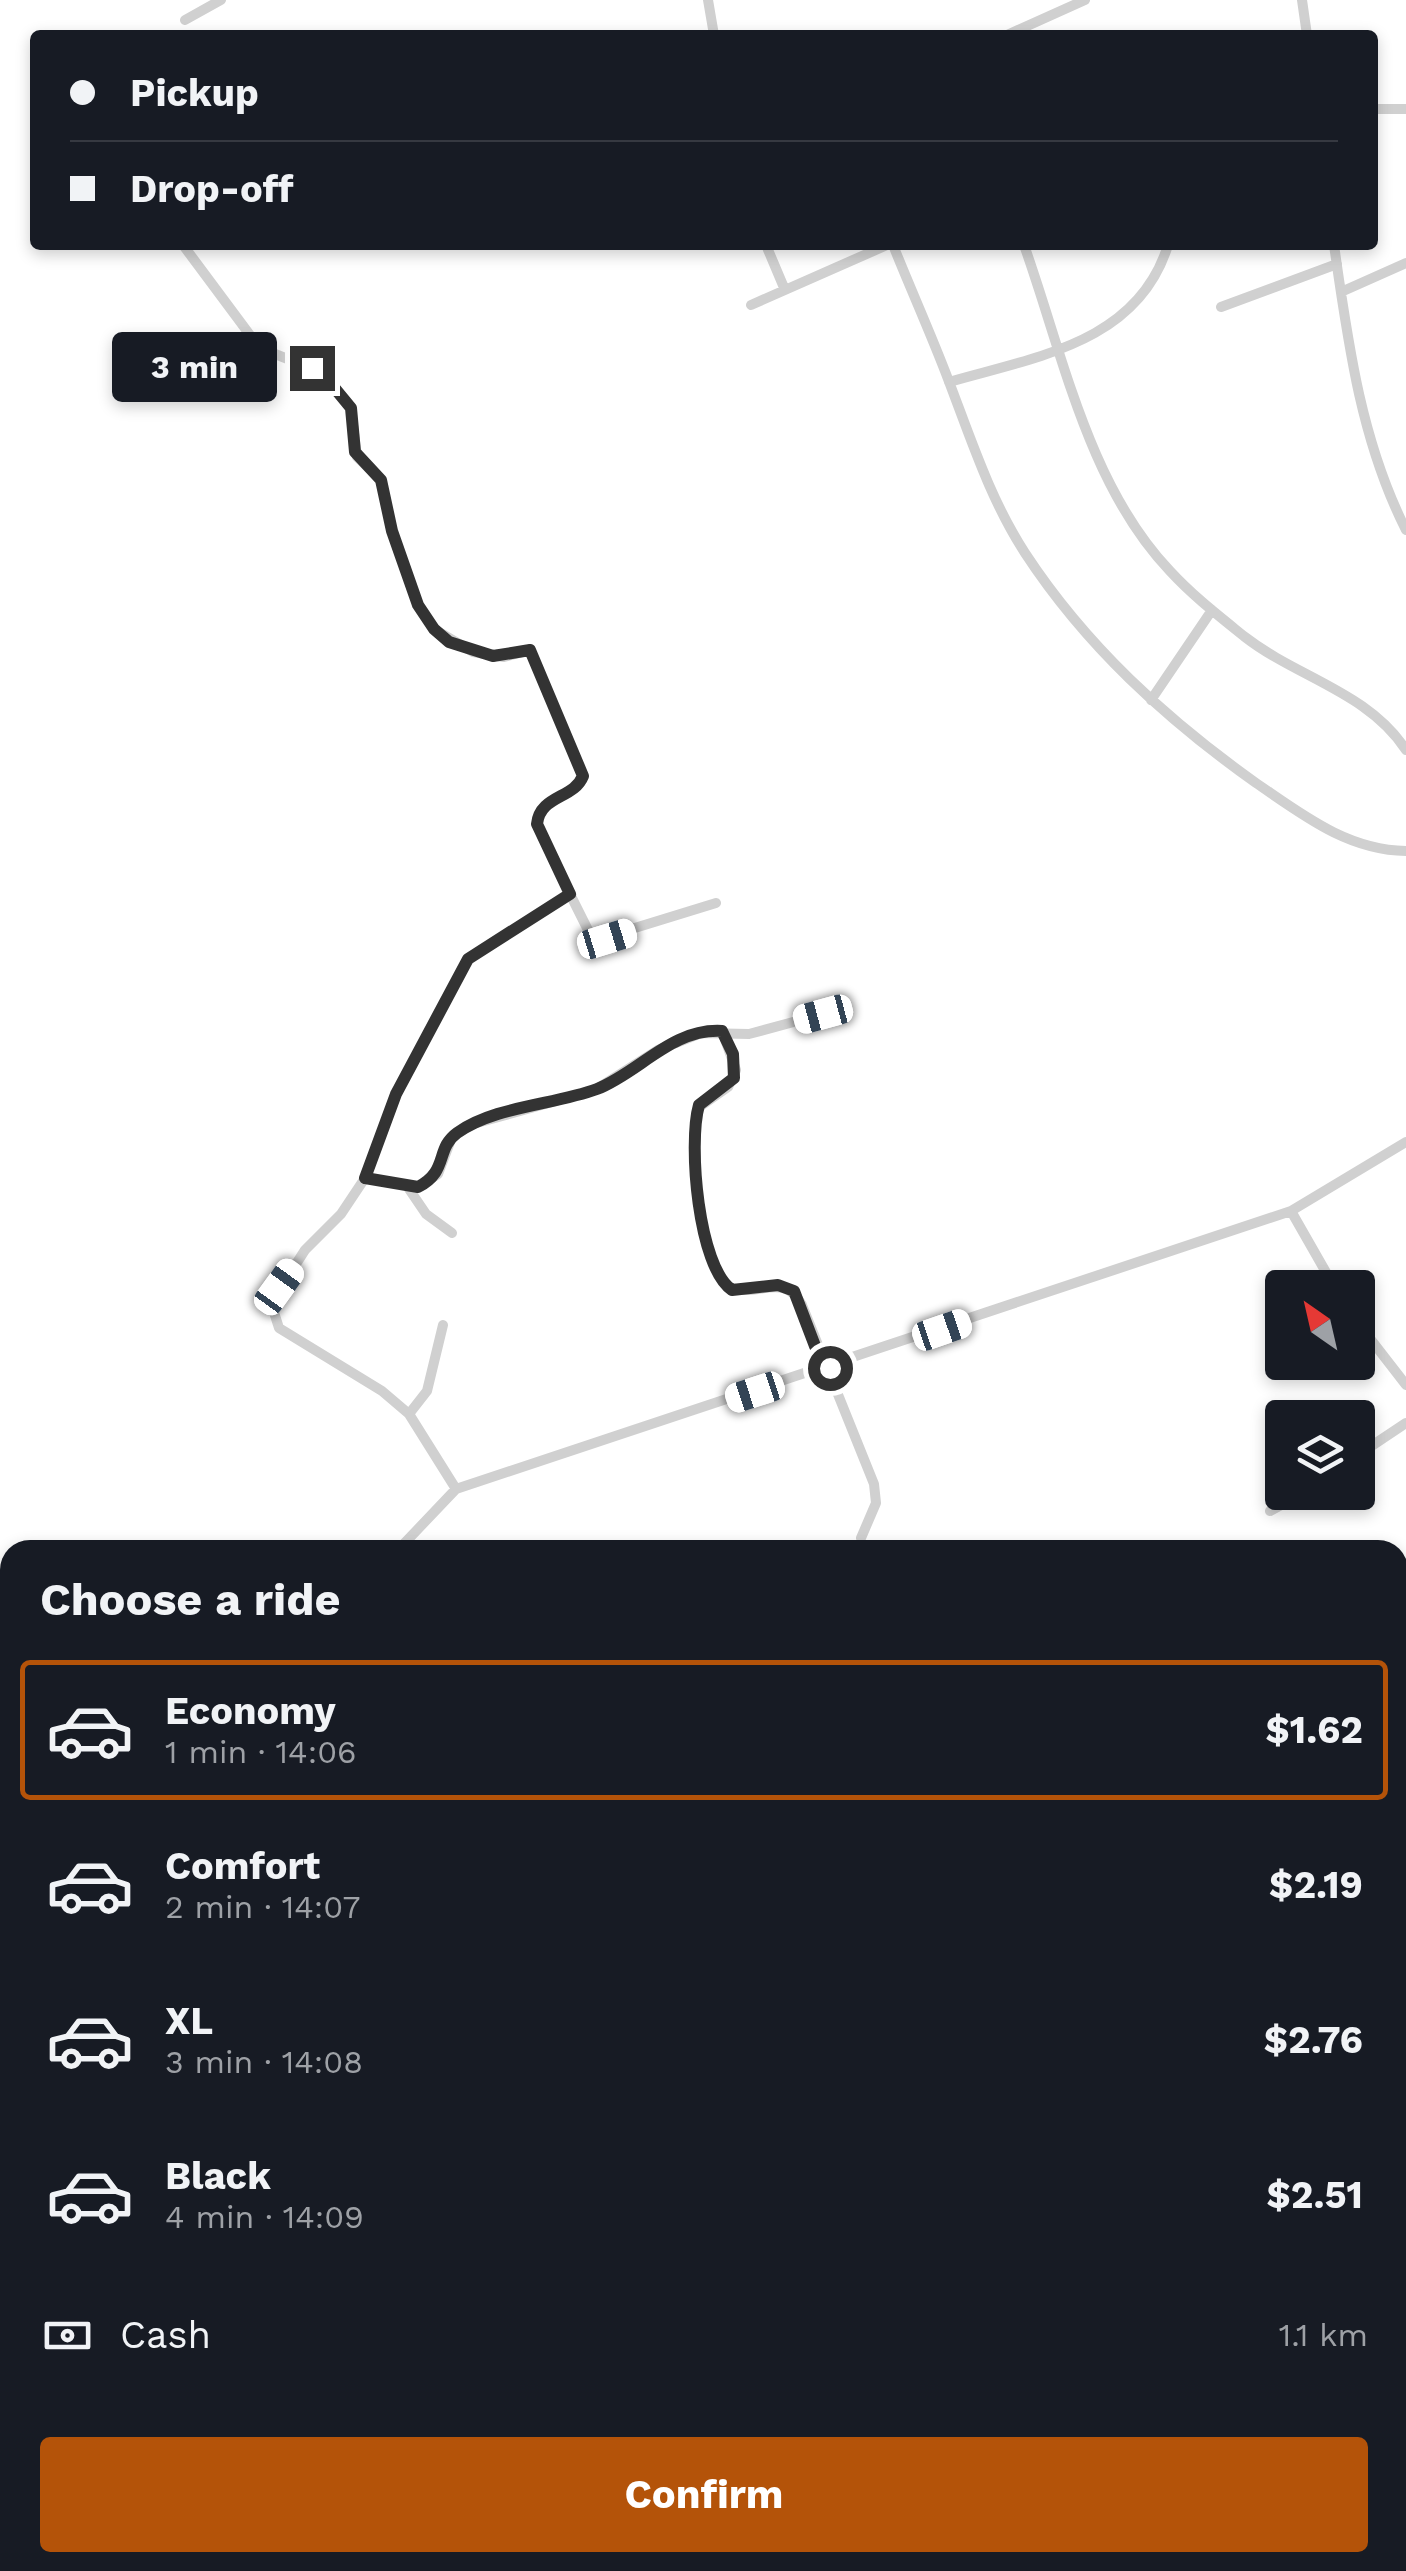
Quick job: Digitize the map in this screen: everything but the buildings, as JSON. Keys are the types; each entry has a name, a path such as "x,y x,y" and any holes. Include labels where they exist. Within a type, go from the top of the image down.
{"street":[{"path":"185,20 221,0"},
{"path":"708,0 713,30"},
{"path":"1020,30 1085,0"},
{"path":"1302,0 1306,30"},
{"path":"1040,22 1043,30"},
{"path":"1378,108 1406,109"},
{"path":"187,250 209,274 253,339 270,352 318,369 351,408 355,452 381,480 412,586 434,629 473,652 504,657 528,650 532,654 583,776 580,784 542,808 537,824 588,930 599,939 716,903"},
{"path":"768,250 785,290"},
{"path":"751,305 878,250"},
{"path":"892,250 949,382 969,442 1024,552 1112,666 1312,822 1351,841 1383,850 1406,850"},
{"path":"1026,250 1085,423 1111,485 1168,570 1269,656 1369,708 1388,724 1406,750"},
{"path":"949,382 1062,349 1115,322 1140,302 1166,250"},
{"path":"1335,250 1360,402 1380,477 1406,530"},
{"path":"1341,292 1406,263"},
{"path":"1222,307 1337,264"},
{"path":"1393,504 1406,498"},
{"path":"1151,700 1212,610"},
{"path":"456,1489 410,1414 382,1391 280,1328 271,1312 279,1287 305,1250 341,1214 365,1178 396,1094 468,959 570,894"},
{"path":"365,1178 410,1188 438,1174 448,1142 473,1124 595,1090 668,1045 722,1031 749,1034 823,1014"},
{"path":"722,1031 733,1054 734,1078 699,1105 692,1155 697,1195 720,1276 732,1290 778,1285 794,1291 815,1346 830,1368 874,1484 876,1503 861,1538"},
{"path":"408,1540 456,1489 830,1368 1291,1211 1406,1142"},
{"path":"410,1188 426,1214 452,1234"},
{"path":"1291,1211 1325,1270"},
{"path":"410,1414 427,1391 443,1325"},
{"path":"1375,1345 1406,1384"},
{"path":"1375,1444 1406,1423"},
{"path":"1270,1512 1274,1510"}],"route":[{"path":"312,368 323,374 354,414 357,458 381,480 392,531 424,617 449,642 473,652 504,657 530,650 583,776 580,784 542,808 537,824 570,894 468,959 396,1094 365,1178 418,1187 438,1174 452,1137 473,1124 595,1090 668,1045 701,1033 722,1031 736,1070 728,1086 699,1105 692,1155 697,1195 720,1276 732,1290 778,1285 794,1291 815,1346 830,1368"}]}
